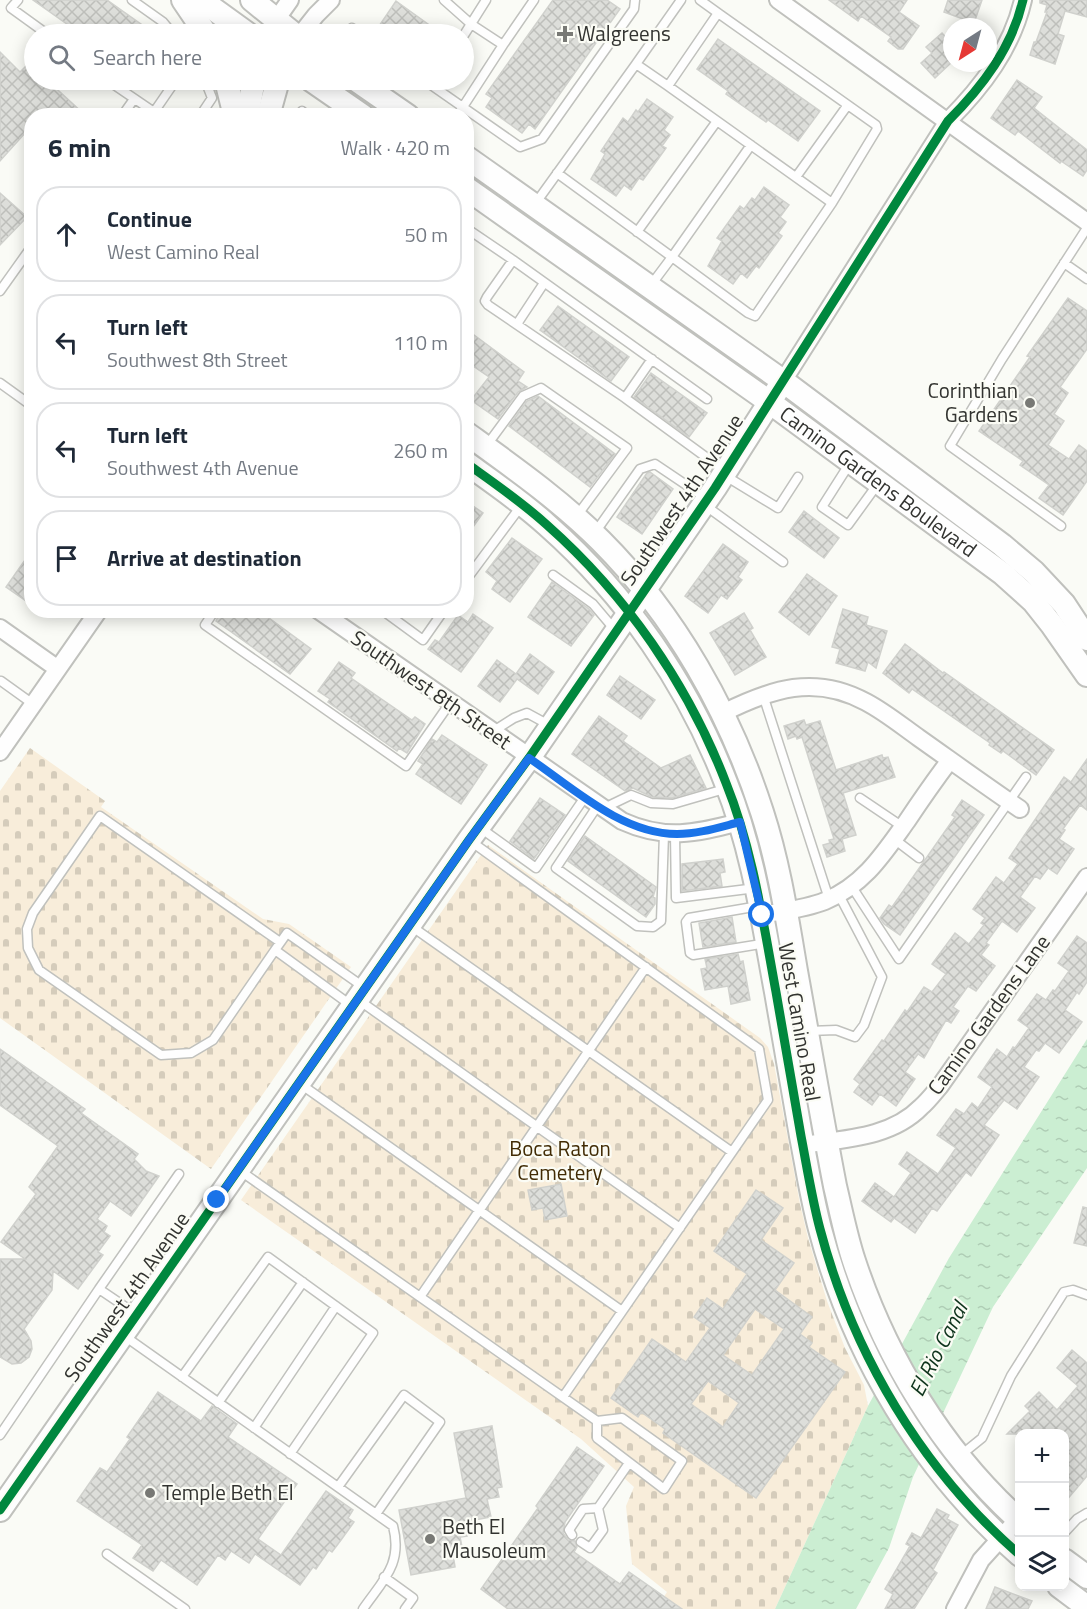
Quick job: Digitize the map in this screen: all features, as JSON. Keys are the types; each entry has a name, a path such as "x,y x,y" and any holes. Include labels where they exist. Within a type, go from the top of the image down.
{"street":[{"path":"183,0 199,24"},
{"path":"201,0 234,24"},
{"path":"252,0 271,24"},
{"path":"275,24 290,0"},
{"path":"309,24 332,0"},
{"path":"778,0 1087,222"},
{"name":"Southwest 4th Avenue","path":"0,1510 410,924 529,758 705,502 948,121 986,80 1012,31 1023,0"},
{"path":"228,90 233,108"},
{"path":"249,108 252,90"},
{"path":"270,108 275,90"},
{"path":"325,90 351,108"},
{"path":"370,90 396,108"},
{"name":"Camino Gardens Boulevard","path":"474,163 783,381 869,467"},
{"path":"474,187 488,173"},
{"name":"Camino Gardens Boulevard","path":"474,194 768,401 967,533 1003,574 1033,601 1087,675"},
{"name":"West Camino Real","path":"474,439 556,500 594,535 643,590 685,647 723,713 762,811 776,861 835,1186 854,1259 871,1307 905,1376 940,1430 960,1457 1015,1516"},
{"name":"West Camino Real","path":"474,469 522,505 574,550 629,611 654,645 683,692 706,736 740,822 760,903 816,1215 836,1281 854,1328 901,1416 927,1454 963,1499 1015,1551"},
{"name":"Camino Gardens Boulevard","path":"967,533 1002,545 1034,572 1064,604 1087,639"},
{"path":"3,741 33,704 93,618"},
{"name":"Southwest 8th Street","path":"329,618 595,804 635,827 669,834 693,834 740,822"},
{"path":"4,634 58,669"},
{"path":"723,713 762,694 792,687 823,688 853,695 880,710 1014,805"},
{"path":"760,903 786,910 810,906 840,893 875,866 950,760"},
{"name":"Camino Gardens Lane","path":"803,1146 884,1131 920,1108 940,1086 1087,877"},
{"path":"927,1454 940,1458 960,1457"},
{"path":"955,1609 981,1560 1015,1524"},
{"path":"1069,1563 1087,1577"},
{"path":"1065,1591 1087,1607"}],"lane":[{"path":"18,0 11,8 33,24"},
{"path":"132,0 165,24"},
{"path":"444,0 471,24 486,0"},
{"path":"474,89 534,0"},
{"path":"474,114 520,147 542,139 634,9 635,0"},
{"path":"534,205 681,0"},
{"path":"557,173 755,316 832,203 877,129 876,125 700,0"},
{"path":"668,86 718,13"},
{"path":"474,26 503,45"},
{"path":"636,64 832,203"},
{"path":"121,90 147,108"},
{"path":"160,108 170,90"},
{"path":"205,108 212,98 209,90"},
{"path":"441,90 466,108"},
{"path":"463,106 473,90"},
{"path":"128,108 134,99"},
{"path":"796,177 847,106"},
{"path":"637,232 717,121"},
{"path":"649,287 752,145"},
{"path":"1061,526 950,446 1002,359 1087,228"},
{"path":"474,233 707,399"},
{"path":"2,284 24,256"},
{"path":"513,260 485,301 625,398 724,473 778,508 798,477"},
{"path":"1064,263 1087,279"},
{"path":"517,324 544,283"},
{"path":"625,398 652,359"},
{"path":"0,383 24,400"},
{"path":"485,447 523,396 541,388 627,448 575,518"},
{"path":"594,535 640,469 655,464 783,562"},
{"path":"869,467 848,525 822,507 869,467"},
{"path":"474,569 522,505"},
{"path":"554,575 593,604 615,630"},
{"path":"210,618 205,625 406,766 450,703"},
{"path":"393,618 423,640 438,618"},
{"path":"1,681 33,704"},
{"path":"762,694 840,893 882,977 864,1025 855,1037 836,1030 807,1031"},
{"path":"492,732 526,713 550,726"},
{"path":"840,893 899,959 1014,805 1026,777"},
{"path":"474,834 536,868 595,804 631,795 651,803 673,804 728,788"},
{"path":"860,798 898,833 919,858"},
{"path":"595,804 556,868 638,926 653,927 661,921 669,834"},
{"path":"280,942 100,816 33,913 27,929 28,948 39,970 161,1055 191,1053 213,1040 287,933 358,998"},
{"path":"474,834 646,967 759,1049 768,1100 563,1397"},
{"path":"669,834 676,898 760,903"},
{"path":"760,903 689,918 686,922 690,952 693,955 767,943"},
{"path":"410,924 732,1152"},
{"path":"275,950 358,998 680,1228"},
{"path":"420,1297 646,967"},
{"path":"299,1083 622,1311"},
{"path":"238,1169 597,1421 622,1418 682,1461 664,1489 597,1438 597,1421"},
{"path":"0,1435 180,1174"},
{"path":"182,1377 268,1257 373,1333 290,1454"},
{"path":"218,1402 303,1282"},
{"path":"99,1289 136,1315"},
{"path":"960,1457 982,1438 1011,1376 1064,1292 1073,1290 1087,1296"},
{"path":"254,1428 336,1306"},
{"path":"122,1335 393,1526 398,1543 393,1564 363,1609"},
{"path":"338,1488 404,1395 440,1422 376,1514"},
{"path":"581,1542 590,1548 603,1530 598,1508 629,1463"},
{"path":"572,1535 569,1530 583,1509 598,1508"},
{"path":"1069,1528 1077,1519 1087,1513"},
{"path":"107,1554 185,1609"},
{"path":"384,1577 413,1598 405,1609"}],"green space":[{"path":"30,748 105,801 101,807 263,919 289,924 351,967 211,1169 0,1018 0,791"},
{"name":"Boca Raton Cemetery","path":"488,845 760,1038 768,1047 774,1064 808,1238 827,1301 845,1348 864,1385 868,1406 775,1609 656,1609 667,1592 632,1564 626,1506 634,1487 581,1439 241,1200"}],"water":[{"name":"El Rio Canal","path":"1087,1039 1087,1168 993,1307 913,1477 889,1548 856,1609 775,1609 868,1406 949,1258"}],"building":[{"path":"33,0 107,0 141,24 67,24"},
{"path":"553,0 607,0 620,9 535,129 529,124 522,133 486,107 492,98 486,94"},
{"path":"829,0 907,0 899,12 919,26 903,49 898,49 888,41 891,37 861,16 858,21"},
{"path":"948,0 982,0 976,18 960,18 944,12"},
{"path":"1040,0 1087,0 1087,17 1065,11 1058,34 1064,36 1055,64 1030,55 1047,12 1045,12 1047,5 1040,3"},
{"path":"396,1 428,24 380,24"},
{"path":"943,34 943,70 935,78 921,63 932,53 926,47"},
{"path":"718,39 820,111 798,141 726,94 728,91 697,69"},
{"path":"0,52 20,72 24,68 24,90 58,90 77,108 24,108 24,134 0,161"},
{"path":"1017,80 1042,97 1034,108 1087,150 1087,170 1083,176 1061,161 1060,163 1018,131 1015,135 991,118"},
{"path":"647,99 673,117 664,130 670,135 662,146 666,148 643,180 639,178 631,190 624,185 616,196 591,179 605,154 601,151 623,118 628,122"},
{"path":"764,187 789,205 780,217 786,222 778,233 782,236 759,268 756,266 747,278 741,273 733,284 708,266 722,241 717,238 740,206 744,209 752,198 755,200"},
{"path":"0,193 24,214 24,220 0,245"},
{"name":"Corinthian Gardens","path":"1068,298 1087,311 1087,349 1060,387 1068,393 1054,414 1064,421 1048,445 1069,459 1079,445 1087,451 1087,481 1063,515 1039,498 1049,485 1020,465 1023,461 979,431 1030,357 1027,356"},
{"path":"558,306 629,357 611,381 540,330"},
{"path":"474,335 524,372 518,381 527,387 518,392 498,419 474,402 474,396 489,377 474,367"},
{"path":"651,373 707,413 689,437 634,397"},
{"path":"538,396 615,454 590,487 509,426 527,401"},
{"path":"650,472 673,489 642,534 617,517 647,473"},
{"path":"474,507 483,513 474,526"},
{"path":"804,511 839,538 824,558 789,532"},
{"path":"512,538 542,559 510,602 492,589 497,581 486,572"},
{"path":"723,544 748,562 738,577 742,580 727,599 721,595 708,613 685,596"},
{"path":"24,561 24,599 6,587"},
{"path":"807,574 837,596 809,635 779,612"},
{"path":"552,582 594,615 571,646 528,617"},
{"path":"843,609 868,617 866,625 887,631 876,668 868,662 865,671 836,663 840,649 832,647"},
{"path":"744,613 753,628 750,630 766,657 735,675 710,633"},
{"path":"474,615 493,628 461,672 428,649 435,640 439,642 456,618 462,618 468,622 470,618 474,618"},
{"path":"217,618 269,618 311,649 290,674 216,621"},
{"path":"905,644 1054,750 1036,775 1003,751 1001,753 989,745 990,743 912,689 909,693 883,673"},
{"path":"530,654 554,672 538,694 517,679 500,702 478,686 497,660 516,674"},
{"path":"339,662 355,673 351,678 412,720 415,717 425,724 407,753 399,748 397,751 328,702 330,699 318,691"},
{"path":"620,676 655,700 641,719 607,695"},
{"path":"599,716 627,736 623,741 661,768 690,755 706,788 672,798 652,797 633,788 625,791 572,754"},
{"path":"804,720 806,725 820,721 836,770 882,755 883,758 888,757 895,777 843,793 856,835 842,839 845,851 827,857 823,845 834,839 802,737 797,739 796,736 788,739 784,726"},
{"path":"442,735 487,765 461,804 416,774 423,764 418,761 432,739 437,742"},
{"path":"1087,759 1087,810 1080,805 1063,829 1065,830 1059,839 1074,849 1057,874 1048,868 1040,879 1035,876 1020,897 1035,908 1017,932 1002,921 986,943 989,945 981,955 995,966 976,991 968,986 953,1007 959,1011 951,1023 946,1020 924,1058 918,1054 905,1072 915,1079 896,1106 880,1094 872,1105 854,1092 860,1084 854,1079 924,987 932,992 946,974 932,964 955,933 969,944 984,925 981,923 985,918 973,909 996,877 1004,883 1018,864 1009,858 1064,777 1071,782"},
{"path":"540,798 565,815 534,859 510,841"},
{"path":"962,800 984,815 900,935 884,924 880,918 889,905 892,907 955,817 952,815"},
{"path":"585,836 656,887 653,897 655,904 646,917 568,861"},
{"path":"723,859 725,872 720,873 722,886 682,891 682,864"},
{"path":"732,917 736,942 703,947 699,923"},
{"path":"1077,936 1087,943 1087,982 1065,1010 1082,1022 1059,1053 1045,1043 1039,1051 1036,1050 1024,1067 1039,1077 1017,1109 1004,1100 984,1125 999,1135 971,1176 966,1172 937,1211 932,1208 915,1233 894,1218 891,1222 862,1201 875,1183 894,1197 911,1173 899,1164 907,1152 938,1174 956,1148 937,1135 956,1109 964,1114 972,1103 978,1108 992,1087 978,1077 997,1049 1007,1057 1013,1047 1015,1048 1029,1028 1018,1020 1037,994 1046,1000 1053,990 1055,991 1069,971 1058,963"},
{"path":"738,954 740,962 743,961 750,1000 731,1004 728,986 705,990 701,969 707,968 705,959"},
{"path":"0,1049 85,1109 81,1113 138,1154 134,1159 146,1171 159,1176 131,1216 110,1201 97,1219 107,1226 104,1232 110,1236 98,1252 103,1255 78,1289 53,1271 52,1290 24,1329 31,1341 32,1349 29,1357 21,1363 12,1364 0,1357 0,1259 25,1259 1,1242 36,1194 29,1187 58,1146 0,1105"},
{"path":"561,1184 567,1216 545,1220 543,1208 532,1210 528,1190"},
{"path":"756,1190 783,1208 761,1240 794,1263 775,1290 812,1317 800,1334 812,1343 809,1347 845,1372 756,1498 663,1433 665,1429 641,1412 638,1417 611,1398 652,1339 686,1362 710,1328 694,1317 707,1298 723,1309 747,1274 714,1251","holes":["755,1309 784,1329 752,1375 723,1355","708,1381 739,1403 723,1427 691,1404"]},
{"path":"1083,1207 1087,1208 1087,1246 1074,1243"},
{"path":"1072,1350 1087,1363 1087,1476 1069,1497 1069,1429 1015,1429 1015,1434 1007,1434 1030,1411 1025,1406 1039,1392 1057,1410 1078,1386 1057,1368"},
{"name":"Temple Beth El","path":"158,1392 201,1421 212,1406 237,1424 228,1437 297,1484 258,1539 281,1555 326,1491 353,1510 348,1518 354,1522 332,1552 329,1550 316,1569 313,1567 300,1585 255,1554 249,1563 231,1551 225,1560 218,1555 197,1585 161,1560 153,1571 133,1558 142,1545 77,1501 100,1468 107,1472 130,1439 127,1437"},
{"path":"492,1426 502,1487 497,1488 499,1497 487,1499 491,1517 464,1522 467,1536 460,1537 463,1552 453,1554 455,1567 411,1575 399,1510 466,1498 454,1433"},
{"path":"577,1447 604,1466 565,1522 563,1533 568,1540 575,1541 577,1547 574,1552 620,1584 629,1572 682,1609 508,1609 481,1589 538,1508 536,1506"},
{"path":"937,1509 949,1515 947,1519 958,1525 933,1570 937,1573 914,1609 885,1609 893,1594 885,1589 910,1546 906,1544 912,1533 921,1538"},
{"path":"995,1587 1032,1601 1028,1609 986,1609"}],"cycle path":[{"path":"0,1510 469,840 529,758 715,488 948,121 973,94 994,66 1011,34 1023,0"},
{"path":"474,469 537,517 576,552 603,581 652,643 673,676 711,746 735,808 750,860 814,1206 834,1275 851,1321 872,1365 922,1447 952,1486 1015,1550"}],"place":[{"name":"Walgreens","path":"565,34"},
{"name":"Corinthian Gardens","path":"1030,403"},
{"name":"Temple Beth El","path":"150,1493"},
{"name":"Beth El Mausoleum","path":"430,1539"}],"route":[{"path":"217,1200 529,758 603,809 635,827 663,834 693,834 740,822 762,915"}]}
